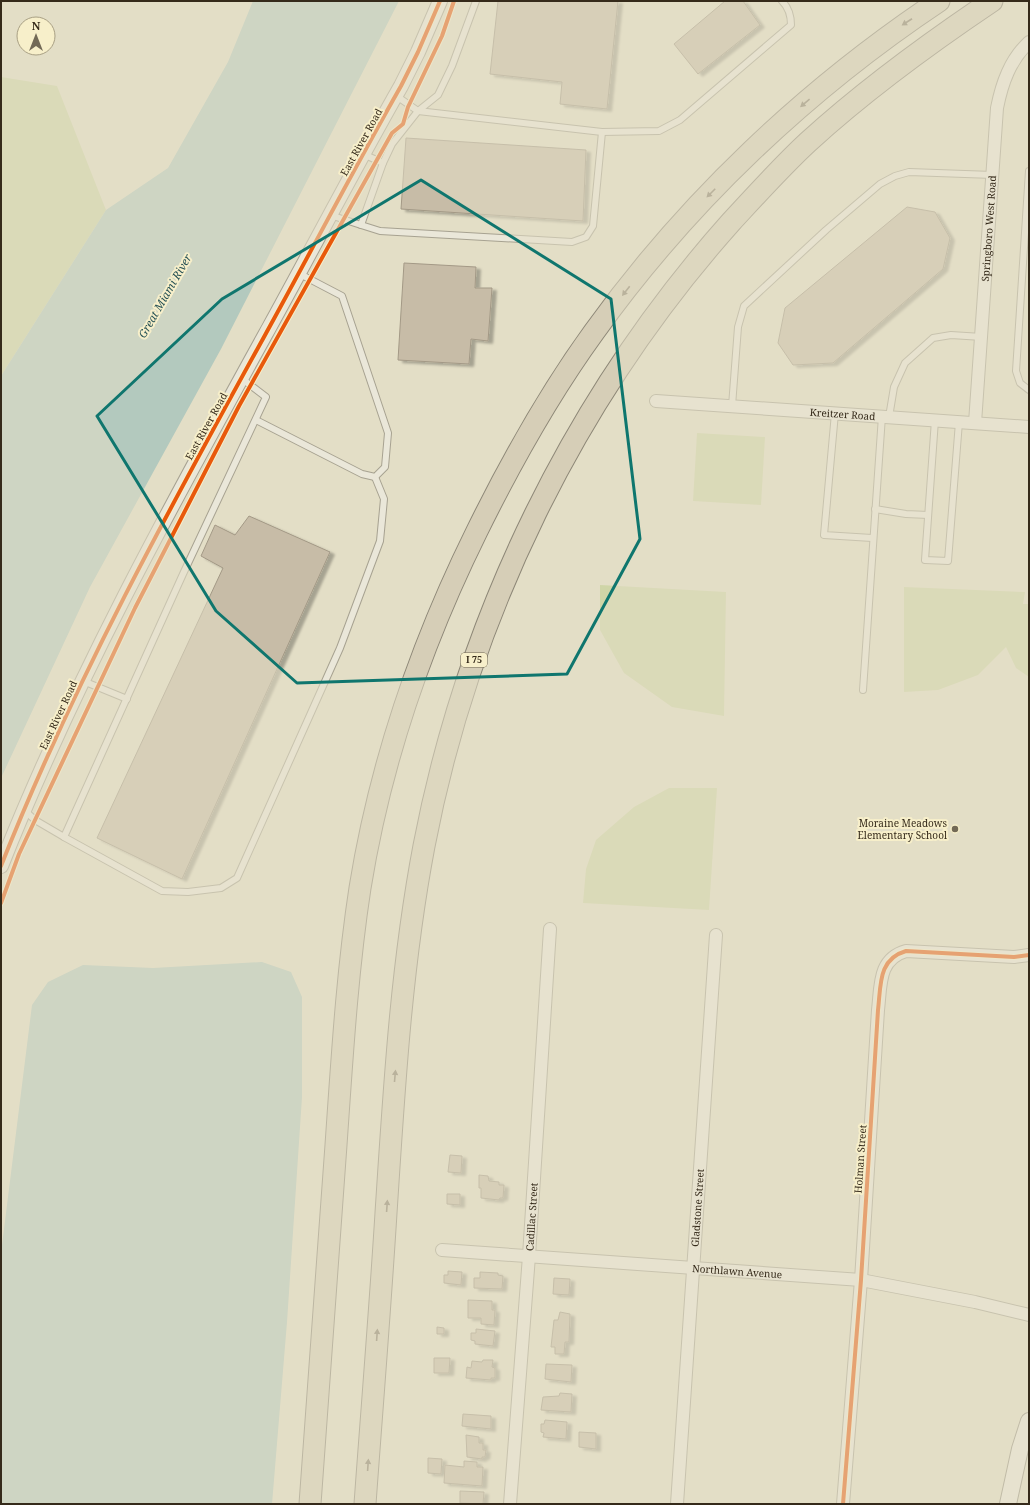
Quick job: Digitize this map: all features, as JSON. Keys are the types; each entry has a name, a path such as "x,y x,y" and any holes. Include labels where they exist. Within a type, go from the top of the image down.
{"highway":[{"path":"310,1504 342,1065 360,889 370,838 394,738 410,689 434,625 453,580 493,498 566,372 596,329 660,248 700,205 785,120 890,33 939,1"},
{"name":"I 75","path":"365,1504 395,1077 408,952 416,895 438,781 457,709 509,570 557,472 605,388 676,287 717,238 805,145 842,112 930,43 992,1"}],"main road":[{"path":"1008,1504 1020,1449 1029,1421"}],"street":[{"name":"East River Road","path":"1,866 24,810 83,681 182,485 418,52 440,1"},
{"name":"Springboro West Road","path":"976,423 997,108 1000,91 1013,60 1029,42"},
{"name":"Kreitzer Road","path":"656,401 1029,427"},
{"name":"Cadillac Street","path":"510,1504 529,1256 550,929"},
{"name":"Gladstone Street","path":"677,1504 716,934"},
{"name":"Holman Street","path":"843,1504 861,1280 878,1010 882,974 891,958 906,951 1014,957 1029,955"},
{"name":"Northlawn Avenue","path":"442,1250 861,1280 975,1302 1029,1316"}],"lane":[{"path":"361,225 383,163 392,144 418,111 438,95 452,66 476,1"},
{"path":"395,95 418,111 602,132 659,131 680,120 791,25 791,17 788,6 782,1"},
{"path":"330,215 380,231 572,242 586,237 594,226 602,132"},
{"path":"363,154 383,163"},
{"path":"1029,170 1016,371 1020,383 1029,390"},
{"path":"732,406 738,327 744,306 826,230 880,184 895,176 909,172 993,175"},
{"path":"298,273 342,296 388,433 385,467 375,477"},
{"path":"863,690 874,508 885,416 894,387 905,363 933,338 951,335 982,337"},
{"path":"64,837 126,699 266,397 241,378"},
{"path":"835,413 824,535 872,538"},
{"path":"256,420 362,474 375,477"},
{"path":"935,420 925,560 948,561 959,422"},
{"path":"24,810 35,820 64,837 162,890 188,892 221,888 237,878 340,648 380,541 384,499 375,477"},
{"path":"874,508 906,514 928,515"},
{"path":"83,681 126,699"}],"highlighted area":[{"path":"421,180 611,299 640,539 567,674 297,683 216,611 97,416 222,299"}],"green space":[{"path":"1,77 57,86 106,210 1,376"},
{"path":"697,433 765,437 761,505 693,501"},
{"path":"600,585 726,592 724,716 672,707 624,673 600,630"},
{"path":"904,587 1025,592 1023,604 1029,604 1029,677 1016,668 1006,647 978,675 938,690 904,692"},
{"path":"669,788 717,788 709,910 583,903 586,869 596,840 634,807"}],"water":[{"name":"Great Miami River","path":"253,1 399,1 221,349 90,587 1,778 1,376 106,210 168,168 228,62"},
{"path":"262,962 291,972 302,997 302,1097 287,1322 272,1504 1,1504 1,1253 32,1005 48,982 83,965 153,968"}],"building":[{"path":"498,1 618,1 607,109 560,104 562,82 490,74"},
{"path":"725,1 743,1 760,25 698,74 674,44"},
{"path":"406,138 586,150 583,221 401,209"},
{"path":"907,207 935,212 950,238 943,269 833,363 793,365 778,343 785,308"},
{"path":"404,263 476,267 475,288 492,288 488,341 471,339 469,364 398,360"},
{"path":"249,516 330,552 182,879 97,838 223,568 201,556 215,525 235,535"},
{"path":"450,1155 462,1156 461,1173 448,1172"},
{"path":"479,1175 488,1176 489,1181 499,1182 499,1185 504,1185 503,1198 500,1198 499,1200 481,1198"},
{"path":"447,1194 460,1194 460,1205 447,1204"},
{"path":"448,1271 462,1272 461,1285 444,1283 444,1275 448,1275"},
{"path":"480,1272 498,1273 498,1275 503,1276 502,1289 474,1288 474,1278 480,1278"},
{"path":"554,1278 570,1279 569,1295 553,1294"},
{"path":"468,1300 492,1301 492,1310 495,1310 494,1325 481,1324 481,1318 468,1318"},
{"path":"560,1312 570,1314 569,1342 565,1342 564,1354 555,1354 555,1347 551,1347 554,1320 558,1320"},
{"path":"437,1327 444,1328 444,1334 437,1334"},
{"path":"476,1329 495,1331 493,1346 475,1344 475,1341 471,1340 471,1333 476,1333"},
{"path":"434,1358 450,1358 449,1373 434,1373"},
{"path":"483,1360 493,1360 492,1367 495,1368 495,1378 491,1378 491,1380 466,1378 467,1367 471,1368 472,1361 482,1362"},
{"path":"546,1364 572,1365 571,1382 545,1379"},
{"path":"560,1393 572,1394 571,1412 541,1410 543,1397 559,1396"},
{"path":"463,1414 491,1416 491,1429 462,1426"},
{"path":"545,1420 567,1422 566,1439 543,1437 544,1433 541,1432 541,1424 544,1424"},
{"path":"579,1432 596,1433 596,1449 579,1447"},
{"path":"466,1435 479,1437 479,1443 483,1443 483,1450 486,1450 485,1457 482,1457 482,1459 467,1457"},
{"path":"428,1458 442,1459 441,1474 428,1473"},
{"path":"464,1461 477,1462 477,1467 483,1467 482,1486 444,1483 445,1465 464,1467"},
{"path":"460,1491 484,1492 483,1504 460,1503"}],"cycle path":[{"path":"1,866 61,727 127,592 197,458 401,86 418,52 440,1"},
{"path":"1,903 19,854 135,608 239,406 392,133 403,124 408,107 442,36 454,1"},
{"path":"843,1504 861,1280 878,1010 883,974 890,960 906,951 1014,957 1029,955"}],"place":[{"name":"Moraine Meadows Elementary School","path":"955,829"}]}
